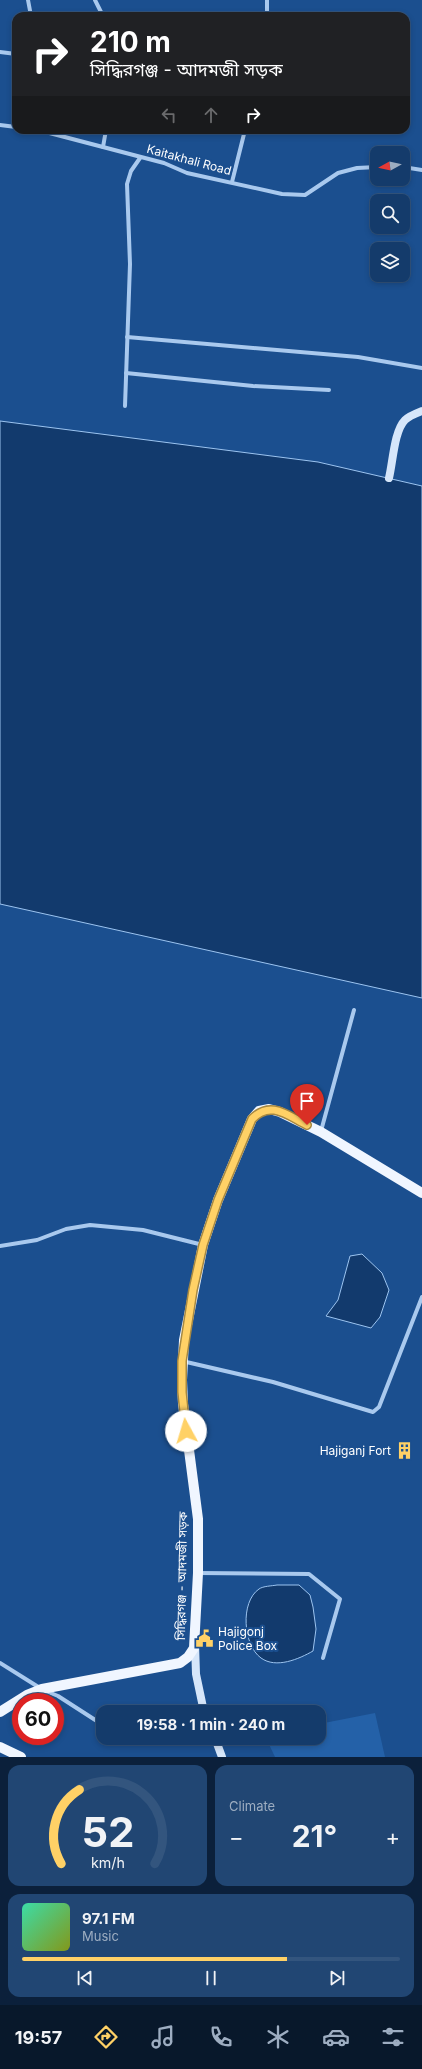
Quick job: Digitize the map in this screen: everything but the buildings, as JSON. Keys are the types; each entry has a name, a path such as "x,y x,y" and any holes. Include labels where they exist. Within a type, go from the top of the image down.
{"main road":[{"name":"সিদ্ধিরগঞ্জ - আদমজী সড়ক","path":"0,1712 42,1689 168,1667 180,1663 188,1657 195,1643 198,1573 198,1519 183,1404 182,1361 192,1297 203,1245 218,1200 252,1119 259,1111 269,1109 280,1112 321,1132 422,1193"},
{"path":"0,1747 21,1757"}],"street":[{"path":"28,0 30,12"},
{"path":"95,0 101,12"},
{"path":"267,0 268,12"},
{"path":"0,52 12,54"},
{"path":"0,125 12,126"},
{"name":"Kaitakhali Road","path":"56,134 177,167 187,172 282,194 305,195 338,173 357,168 370,167"},
{"path":"103,147 105,134"},
{"path":"232,182 244,134"},
{"path":"125,406 130,264 127,184 131,171 140,158"},
{"path":"410,168 422,170"},
{"path":"127,337 358,357 422,368"},
{"path":"126,373 253,386 330,390"},
{"path":"389,478 401,425 406,419 422,411"},
{"path":"321,1132 354,1010"},
{"path":"0,1246 37,1240 66,1229 90,1225 143,1230 203,1245"},
{"path":"182,1361 273,1382 373,1412 379,1407 422,1297"},
{"path":"198,1573 309,1574 340,1599 323,1658"},
{"path":"195,1643 196,1674 202,1705"},
{"path":"0,1663 42,1689 58,1696 96,1720"},
{"path":"218,1745 222,1757"}],"shaded area":[{"path":"0,421 318,462 422,486 422,998 0,904"},
{"path":"362,1254 382,1273 389,1290 380,1317 371,1328 326,1316 338,1300 350,1256"},
{"path":"277,1585 299,1585 310,1595 316,1629 313,1651 294,1660 273,1663 261,1658 255,1652 250,1644 246,1624 249,1603 253,1595 261,1588"},
{"path":"375,1713 385,1757 275,1757 269,1745 326,1745 326,1723"}],"place":[{"name":"Hajiganj Fort","path":"404,1451"},
{"name":"Hajigonj Police Box","path":"205,1639"}],"route":[{"path":"186,1431 182,1380 184,1340 203,1245 218,1200 252,1119 259,1111 269,1109 280,1112 307,1125"}]}
